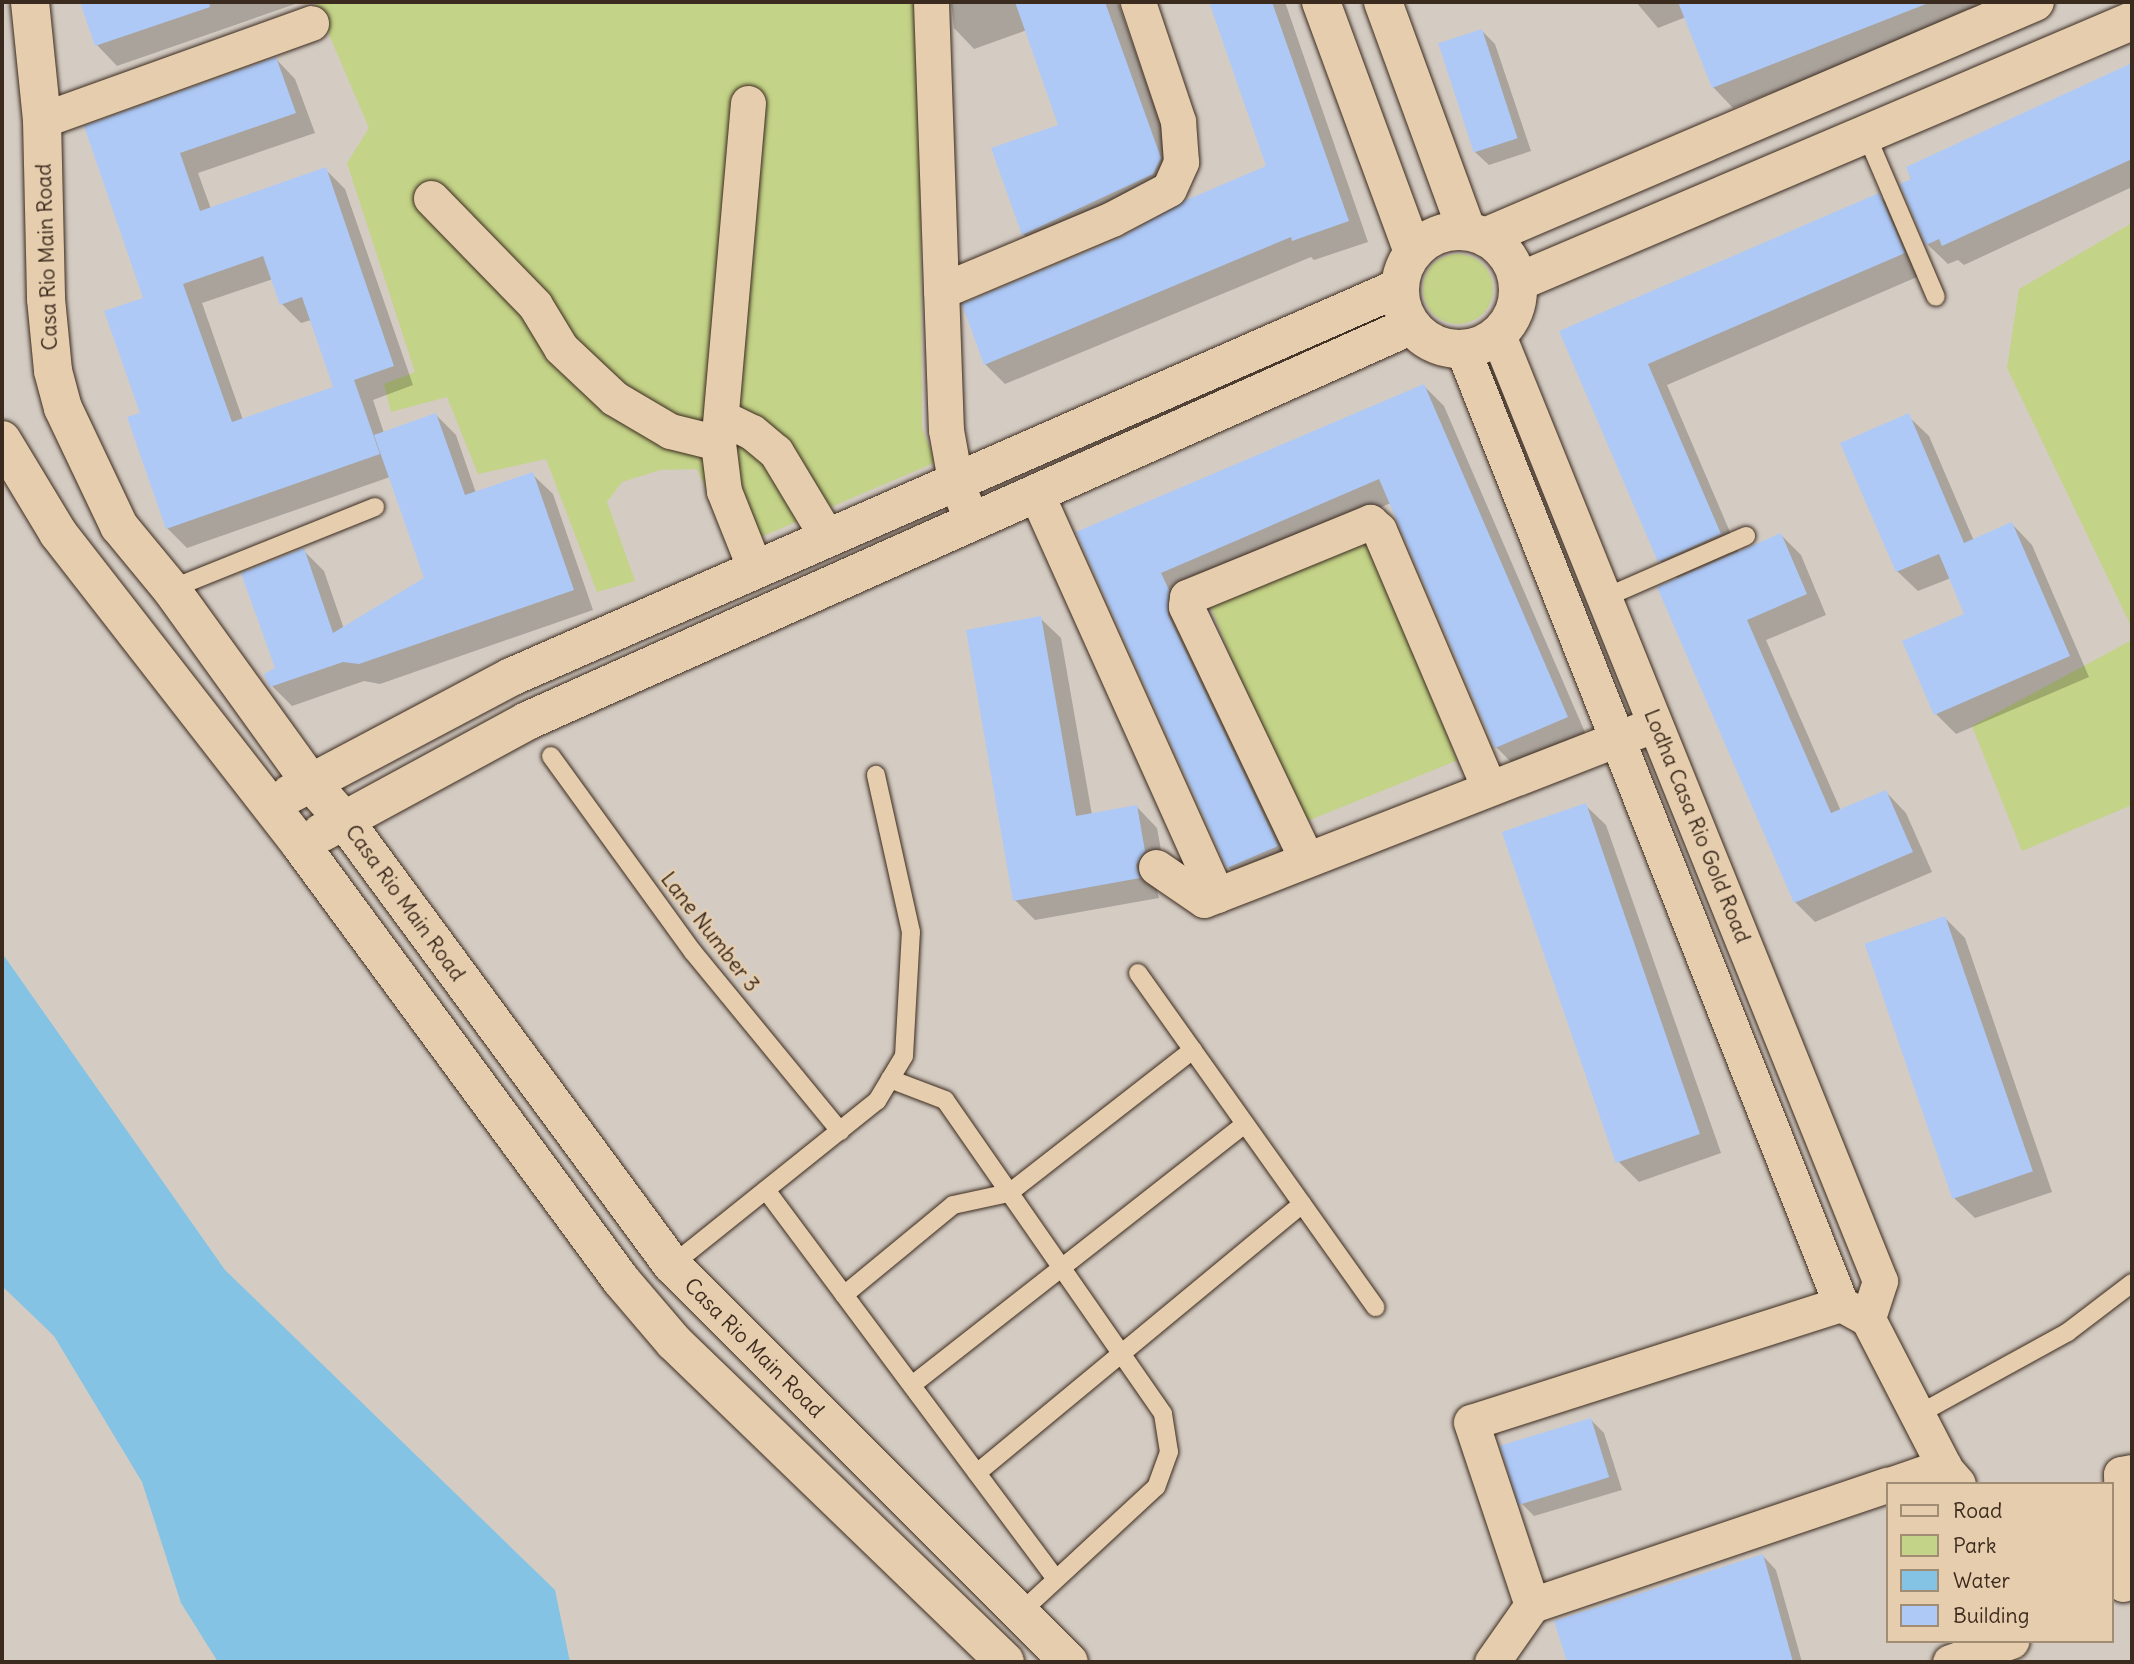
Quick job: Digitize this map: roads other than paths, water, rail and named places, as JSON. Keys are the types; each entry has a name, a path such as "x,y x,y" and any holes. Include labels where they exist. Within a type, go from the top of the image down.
{"street":[{"name":"Casa Rio Main Road","path":"30,2 42,120 46,299 52,371 63,408 119,526 172,589 311,783 344,820 671,1265 1018,1615 1069,1662"},
{"path":"931,2 946,430 955,480 972,521"},
{"path":"941,291 1112,219 1170,189 1181,162 1178,121 1138,2"},
{"path":"1321,2 1413,251"},
{"path":"1382,2 1476,234 1501,248 1518,282 1518,302 1498,335 1463,350 1443,348 1410,326 1398,288 1413,251 1428,239 1476,234 2035,2"},
{"path":"1518,282 2132,21"},
{"path":"42,120 311,23"},
{"path":"748,103 720,430 724,491 755,569"},
{"path":"431,198 536,305 561,348 614,398 670,431 752,432 776,452 827,537"},
{"path":"266,806 559,656 955,480 1398,288"},
{"path":"300,845 577,698 1410,326"},
{"name":"Lodha Casa Rio Gold Road","path":"1498,335 1880,1281 1854,1311"},
{"name":"Lodha Casa Rio Gold Road","path":"1463,350 1616,738 1854,1311 1951,1475"},
{"path":"2,440 58,533 266,806 300,845 621,1280 656,1321 1005,1662"},
{"path":"1036,493 1217,895"},
{"path":"901,504 919,545"},
{"path":"1306,858 1186,606 1187,597 1370,522 1379,530 1488,786"},
{"path":"559,656 577,698"},
{"path":"1156,867 1195,897 1217,895 1488,786 1656,724"},
{"path":"1532,1605 1471,1422 1854,1311"},
{"path":"2122,1585 2121,1474 2132,1472"},
{"path":"1908,1482 1951,1475"},
{"path":"1492,1662 1532,1605 1885,1487"},
{"path":"1950,1662 2005,1643"}],"lane":[{"path":"1866,134 1936,297"},
{"path":"172,589 375,507"},
{"path":"1604,598 1746,536"},
{"name":"Lane Number 3","path":"551,756 693,952 840,1131"},
{"path":"671,1265 877,1101 904,1056 911,932 876,775"},
{"path":"1138,973 1375,1307"},
{"path":"844,1295 953,1206 1009,1192 1193,1050"},
{"path":"890,1079 945,1100 1163,1414 1169,1452 1156,1487 1018,1615"},
{"path":"912,1385 1245,1124"},
{"path":"766,1190 1056,1579"},
{"path":"977,1473 1301,1204"},
{"path":"1917,1415 2068,1332 2132,1283"}],"water":[{"path":"2,953 225,1270 555,1590 570,1662 218,1662 181,1603 142,1482 54,1336 2,1286"}]}
